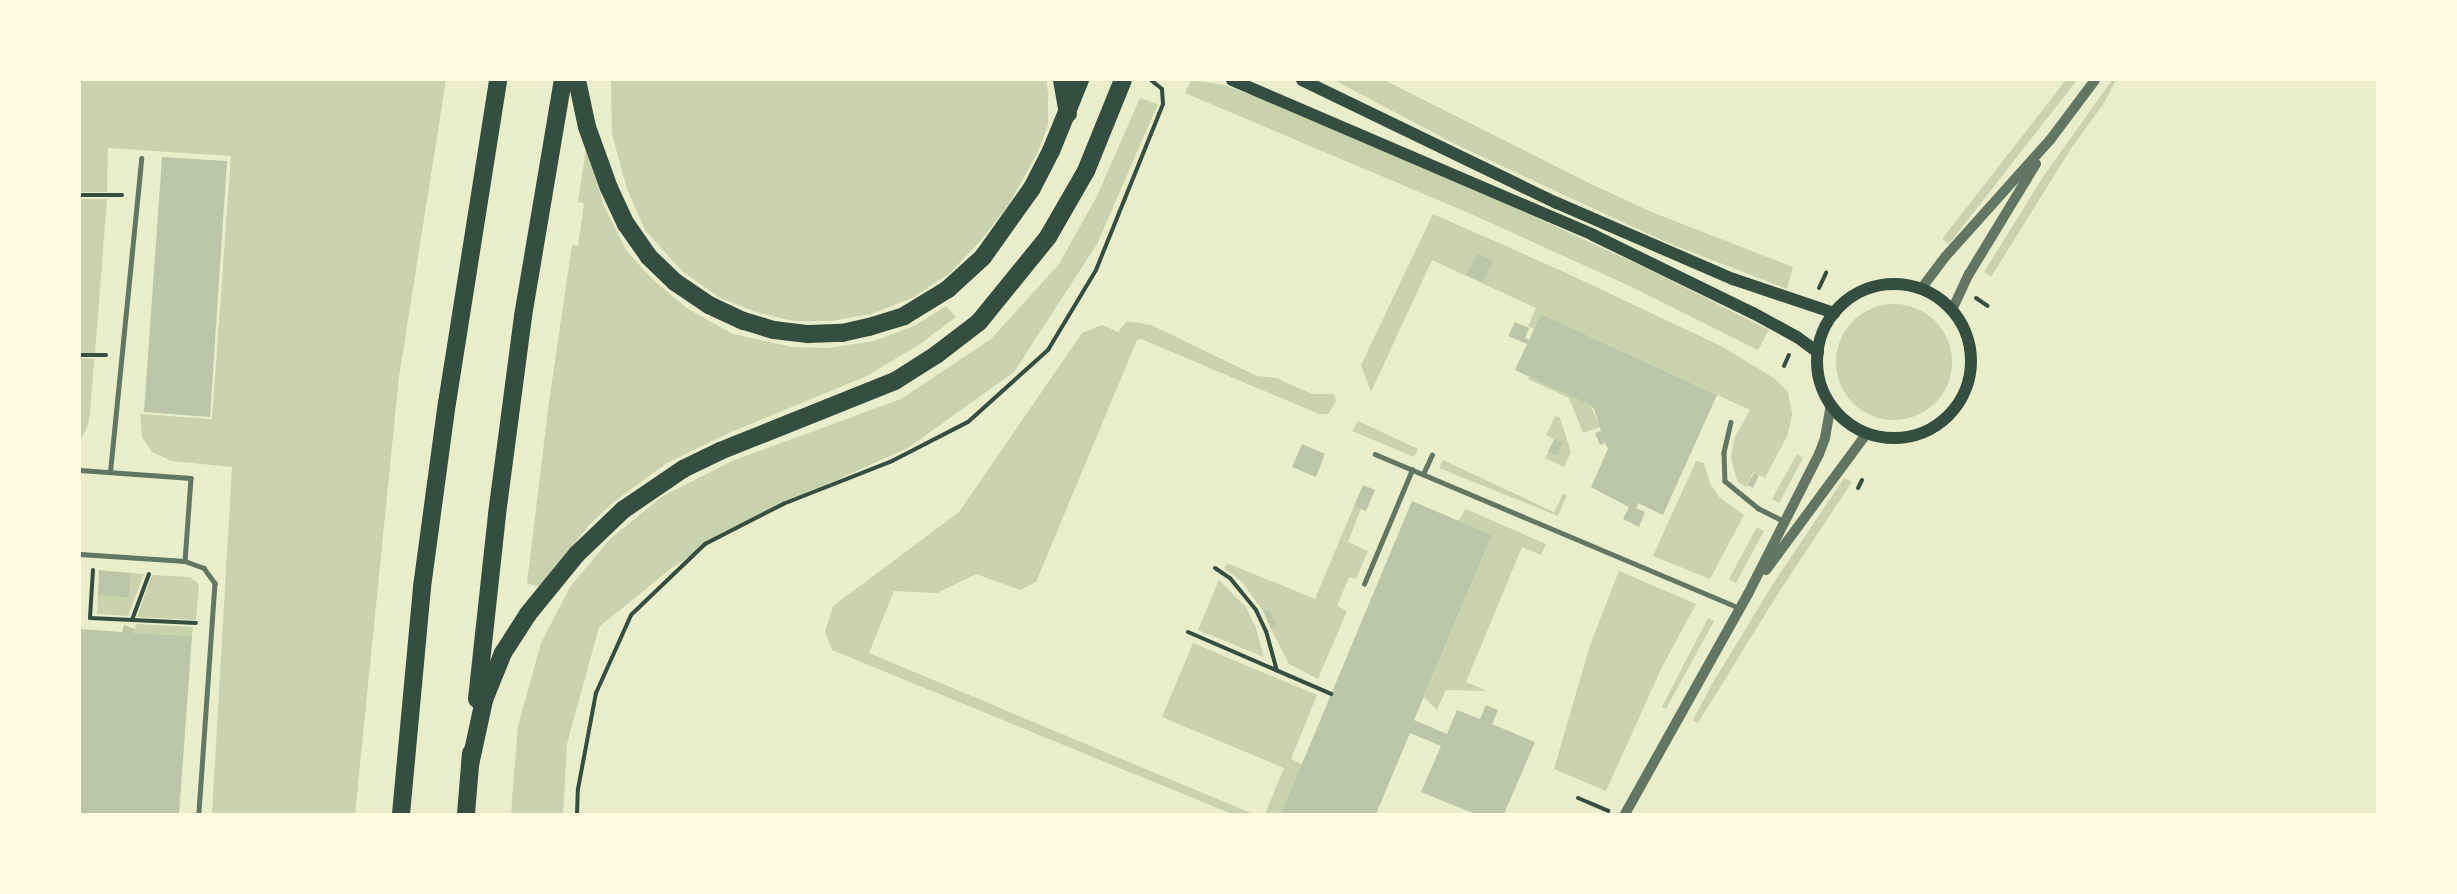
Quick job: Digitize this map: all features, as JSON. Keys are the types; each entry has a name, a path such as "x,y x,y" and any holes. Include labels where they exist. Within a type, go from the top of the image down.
{"highway":[{"path":"401,814 422,587 447,403 498,80"},
{"path":"466,814 497,514 522,327 563,80"},
{"path":"577,80 587,127 604,178 626,224 649,257 675,282 726,313 774,330 808,334 842,333 904,316 948,289 983,257 1032,188 1068,112 1080,80"},
{"path":"1062,80 1068,112"},
{"path":"470,765 484,700 503,653 528,614 577,554 623,510 683,469 720,451 894,381 936,356 980,322 1048,237 1086,171 1123,80"}],"main road":[{"path":"1232,80 1593,235 1769,321 1818,352"},
{"path":"1302,80 1567,208 1732,279 1834,314"},
{"path":"1890,284 1921,289 1940,299 1962,324 1969,343 1971,368 1964,394 1950,414 1929,430 1915,435 1884,437 1867,433 1849,423 1831,404 1820,381 1818,352 1824,332 1834,314 1857,294 1873,287 1890,284"}],"street":[{"path":"1921,289 1945,257 2050,140 2095,80"},
{"path":"1952,310 1969,274 2050,140"},
{"path":"1625,814 1748,594 1785,522 1819,454 1825,438 1831,404"},
{"path":"1748,594 1867,433"}],"lane":[{"path":"110,472 141,159"},
{"path":"1731,422 1724,453 1725,481 1758,508 1785,522"},
{"path":"1375,454 1740,608"},
{"path":"1423,474 1432,455"},
{"path":"80,470 190,478 185,561"},
{"path":"1364,584 1412,470"},
{"path":"80,554 185,561 204,568 215,583 200,814"}],"path":[{"path":"577,814 578,789 596,693 632,615 705,544 783,504 892,461 968,422 1048,350 1096,270 1163,105 1162,88 1151,80"},
{"path":"80,195 138,195"},
{"path":"80,355 122,356"},
{"path":"1858,488 1862,480"},
{"path":"94,555 90,618 200,624"},
{"path":"132,620 154,559"},
{"path":"1215,568 1230,578 1256,610 1266,631 1277,671"},
{"path":"1188,632 1331,694"},
{"path":"1578,798 1617,814"}],"green space":[{"path":"80,80 446,80 399,377 355,814 212,814 232,467 172,461 152,452 142,437 140,414 212,419 231,156 108,148 107,192 80,192"},
{"path":"611,80 1046,80 1048,125 1038,152 1009,204 983,238 950,273 912,298 871,314 831,321 794,321 759,313 720,298 682,271 645,230 627,189 612,134"},
{"path":"1191,80 1224,85 1259,98 1511,206 1646,268 1769,330 1758,350 1634,288 1471,214 1185,93"},
{"path":"1334,80 1384,80 1591,184 1654,213 1793,267 1787,289 1666,242 1551,189 1455,144"},
{"path":"2066,80 2077,80 1949,244 1942,239"},
{"path":"2112,80 2116,80 2104,103 2072,147 1991,277 1984,272 2043,177"},
{"path":"1140,98 1158,104 1097,244 1014,372 908,448 753,517 673,567 599,627 567,744 563,814 511,814 518,726 541,643 570,587 610,539 663,496 732,461 901,399 991,339 1059,264 1097,196"},
{"path":"586,148 589,149 603,204 626,250 653,280 688,309 733,334 791,347 828,348 874,341 914,326 946,306 956,317 920,344 867,376 731,432 667,463 616,500 589,525 540,587 527,583 549,402 572,245 578,246 584,203 578,202"},
{"path":"80,199 107,199 95,353 80,353"},
{"path":"1433,214 1562,271 1721,346 1774,378 1788,392 1792,414 1788,434 1765,478 1753,472 1746,487 1738,482 1734,471 1731,456 1735,437 1750,410 1541,314 1534,329 1528,326 1536,308 1432,260 1371,392 1361,365"},
{"path":"1894,304 1916,309 1935,321 1947,340 1952,362 1947,384 1935,403 1916,415 1894,420 1872,415 1853,403 1841,384 1836,362 1841,340 1853,321 1872,309"},
{"path":"1127,321 1151,325 1257,376 1276,378 1312,394 1334,394 1336,402 1328,414 1319,414 1141,339 1137,340 1036,582 1020,590 976,574 937,593 894,591 869,653 1253,814 1232,814 832,650 825,632 833,606 959,512 1082,333 1102,325 1118,332"},
{"path":"80,358 94,359 90,415 87,428 80,440"},
{"path":"1530,376 1590,405 1600,427 1583,433 1569,398 1528,379"},
{"path":"1555,416 1560,418 1571,452 1564,467 1545,458 1548,452 1557,456 1563,444 1546,435"},
{"path":"1358,421 1418,449 1414,457 1352,431"},
{"path":"1797,454 1803,458 1779,503 1772,499"},
{"path":"1443,460 1554,512 1563,494 1567,495 1558,516 1439,468"},
{"path":"1696,461 1704,463 1710,483 1719,497 1744,515 1710,579 1653,556"},
{"path":"1844,478 1852,482 1779,592 1698,723 1693,720 1712,684 1771,587"},
{"path":"1354,506 1361,509 1348,542 1368,551 1356,579 1349,577 1337,606 1347,611 1318,679 1289,664 1271,629 1277,626 1270,609 1263,611 1242,582 1224,568 1227,563 1315,599"},
{"path":"1466,509 1546,544 1541,555 1522,547 1466,682 1487,691 1446,690 1437,710 1424,697 1492,535 1458,521"},
{"path":"1757,527 1764,531 1736,583 1729,579"},
{"path":"1619,571 1696,604 1662,667 1606,791 1554,769 1590,645"},
{"path":"131,573 144,574 128,616 97,614 98,595 129,598"},
{"path":"152,575 189,577 197,582 199,587 196,620 137,617"},
{"path":"1219,580 1245,606 1256,628 1264,657 1198,630"},
{"path":"1708,618 1714,621 1666,709 1662,707"},
{"path":"136,624 193,627 192,636 133,633"},
{"path":"1193,643 1317,695 1291,759 1303,765 1281,814 1265,814 1284,768 1162,717"}],"building":[{"path":"162,157 227,161 210,417 144,412"},
{"path":"1477,253 1493,261 1483,282 1467,275"},
{"path":"1541,314 1717,395 1663,515 1638,503 1636,508 1645,512 1639,527 1623,519 1629,507 1591,487 1608,449 1605,443 1600,445 1595,433 1601,431 1594,409 1590,405 1515,370 1527,344 1508,336 1515,322 1529,328 1525,338 1529,340"},
{"path":"1554,439 1563,443 1557,456 1548,452"},
{"path":"1302,444 1325,454 1316,477 1292,467"},
{"path":"1754,473 1759,475 1753,488 1747,485"},
{"path":"1363,485 1375,490 1366,511 1354,506"},
{"path":"1412,501 1492,535 1414,720 1447,734 1457,710 1480,719 1486,705 1498,710 1492,724 1535,742 1504,814 1475,814 1421,792 1441,746 1410,733 1376,814 1281,814"},
{"path":"99,570 131,573 129,598 98,595"},
{"path":"1270,609 1277,626 1271,629 1263,611"},
{"path":"124,625 135,629 133,633 192,636 179,814 80,814 80,629 122,632"}]}
